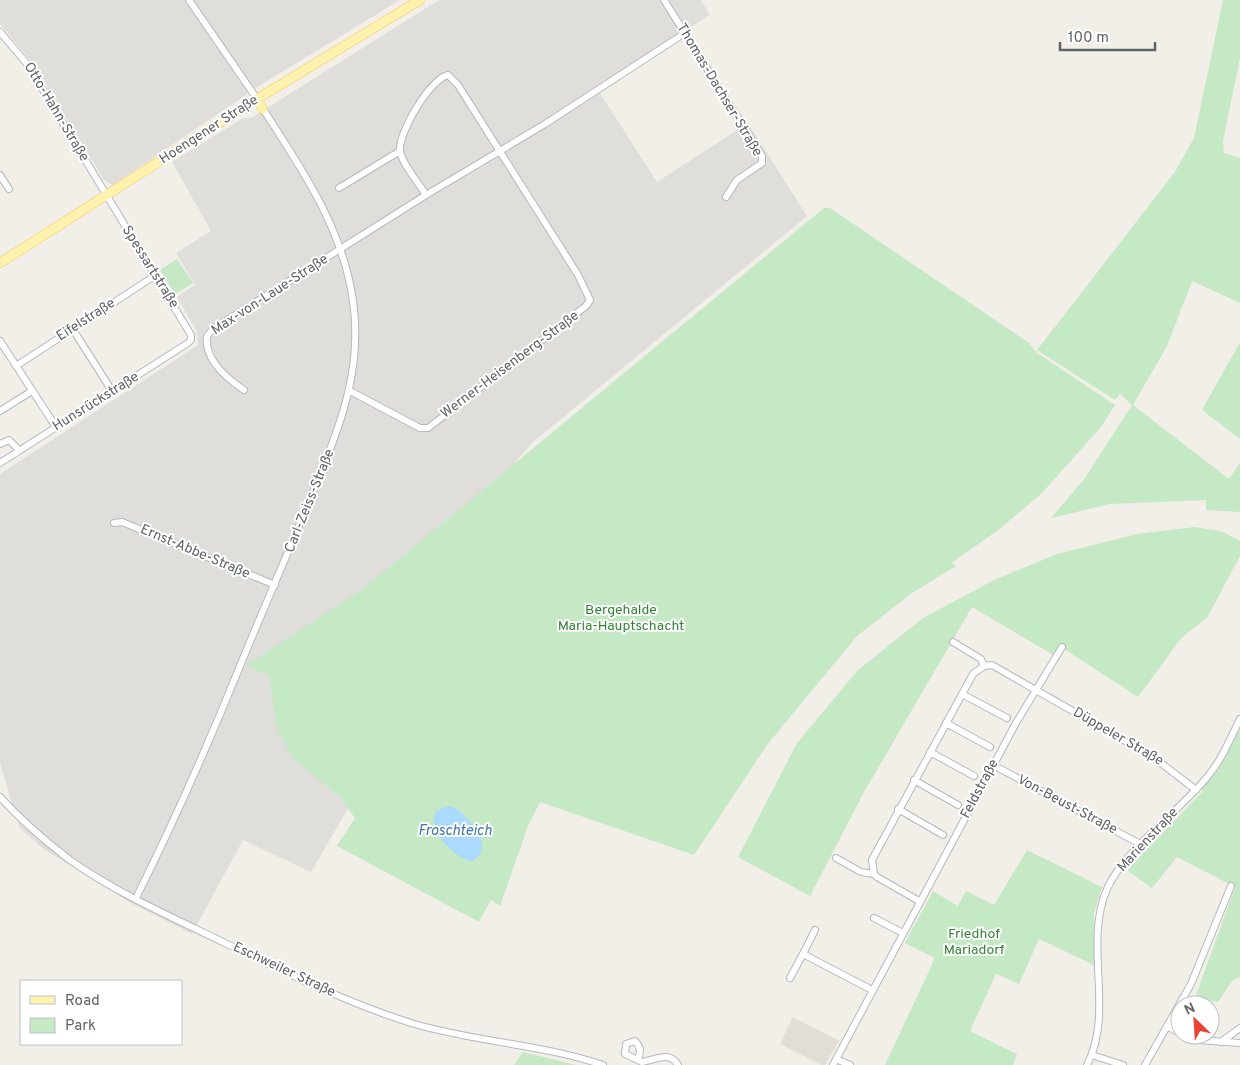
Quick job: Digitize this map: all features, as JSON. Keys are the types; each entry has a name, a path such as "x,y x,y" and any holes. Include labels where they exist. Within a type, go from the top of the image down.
{"main road":[{"name":"Hoengener Straße","path":"0,264 257,99 420,0"},
{"name":"Carl-Zeiss-Straße","path":"257,99 263,109"}],"street":[{"path":"189,0 257,99"},
{"name":"Thomas-Dachser-Straße","path":"664,0 763,159 762,163 737,180 726,197"},
{"path":"0,43 2,34"},
{"name":"Otto-Hahn-Straße","path":"2,34 28,65 106,196"},
{"path":"341,249 499,150 545,124 685,34"},
{"path":"339,188 400,151 410,120 422,98 440,80 448,75 458,85 499,150"},
{"name":"Carl-Zeiss-Straße","path":"136,898 177,814 275,585 333,443 350,391 355,320 353,301 341,249 324,208 263,109"},
{"name":"Werner-Heisenberg-Straße","path":"350,391 420,428 428,428 586,306 590,300 586,289 499,150"},
{"path":"400,151 426,195"},
{"path":"0,175 9,189"},
{"name":"Spessartstraße","path":"106,196 192,335 191,340"},
{"name":"Max-von-Laue-Straße","path":"244,390 222,373 208,351 207,336 222,323 341,249"},
{"name":"Eifelstraße","path":"16,366 156,275"},
{"path":"72,328 112,392"},
{"name":"Hunsrückstraße","path":"0,463 191,340"},
{"path":"1,345 56,428"},
{"path":"0,411 32,391"},
{"path":"0,444 9,440 19,450"},
{"name":"Ernst-Abbe-Straße","path":"114,523 122,522 275,585"},
{"path":"874,874 872,860 874,853 973,674 984,666 981,659 953,642"},
{"name":"Feldstraße","path":"850,1065 834,1062 993,765 1062,647"},
{"name":"Düppeler Straße","path":"984,666 992,665 1153,757 1196,790"},
{"path":"962,694 1007,718"},
{"name":"Marienstraße","path":"1087,1065 1092,1056 1098,1026 1098,918 1108,887 1122,866 1196,790 1222,755 1240,719"},
{"path":"946,724 990,747"},
{"path":"930,752 974,776"},
{"name":"Von-Beust-Straße","path":"993,765 1142,845"},
{"path":"914,780 958,805"},
{"name":"Eschweiler Straße","path":"0,797 22,820 70,860 136,898 264,962 332,993 392,1016 452,1034 557,1053 600,1064"},
{"path":"898,809 943,834"},
{"path":"836,858 861,872 874,874 919,901"},
{"path":"1145,1065 1191,984 1231,886"},
{"path":"874,918 903,932"},
{"path":"790,978 815,930"},
{"path":"803,954 872,990"},
{"path":"1221,1042 1240,1028"},
{"path":"1221,1042 1240,1043"},
{"path":"638,1060 649,1061 667,1056 672,1057 678,1065"},
{"path":"1092,1056 1123,1065"}],"shaded area":[{"path":"0,0 400,0 262,84 113,185 104,180 32,62 0,24"},
{"path":"439,0 701,0 710,15 596,87 657,182 748,123 807,216 533,442 504,475 355,796 311,872 243,840 192,934 131,903 42,848 19,827 0,763 0,474 198,345 197,332 177,297 195,285 176,253 211,231 172,162 242,119 253,117"},
{"path":"793,1017 839,1041 825,1065 821,1065 780,1044"}],"green space":[{"path":"1223,0 1240,0 1240,58 1223,141 1224,153 1240,158 1240,303 1192,281 1167,346 1133,405 1229,479 1240,463 1240,512 1206,510 1206,500 1110,504 1051,518 1085,478 1132,405 1120,394 1115,400 1037,350 1175,172 1194,138"},
{"name":"Bergehalde Maria-Hauptschacht","path":"824,208 830,208 1029,343 1036,352 1115,405 1101,427 1041,494 997,531 951,563 956,566 912,593 857,636 767,745 694,855 540,802 528,826 500,906 491,900 479,922 337,846 355,818 338,795 292,758 277,729 269,677 264,673 245,666 364,588"},
{"path":"177,259 193,283 175,294 160,270"},
{"path":"1240,342 1240,439 1202,410"},
{"path":"1194,527 1221,531 1240,541 1240,556 1207,618 1182,637 1138,697 1061,647 1055,656 972,607 864,792 810,896 738,857 797,743 857,671 923,618 994,580 1057,554 1137,534"},
{"path":"1240,729 1240,977 1232,981 1220,999 1220,995 1196,995 1235,887 1177,857 1152,888 1127,870 1203,791 1202,789 1220,767"},
{"name":"Friedhof Mariadorf","path":"1027,850 1102,887 1094,913 1094,965 1039,939 1019,984 996,974 970,1031 1017,1054 1013,1065 885,1065 935,958 905,943 933,891 958,906 966,891 994,905"},
{"path":"523,1052 576,1065 514,1065"}],"water":[{"name":"Froschteich","path":"449,806 463,814 479,835 482,848 480,855 473,861 458,855 450,849 443,842 434,825 434,817 437,810"}]}
